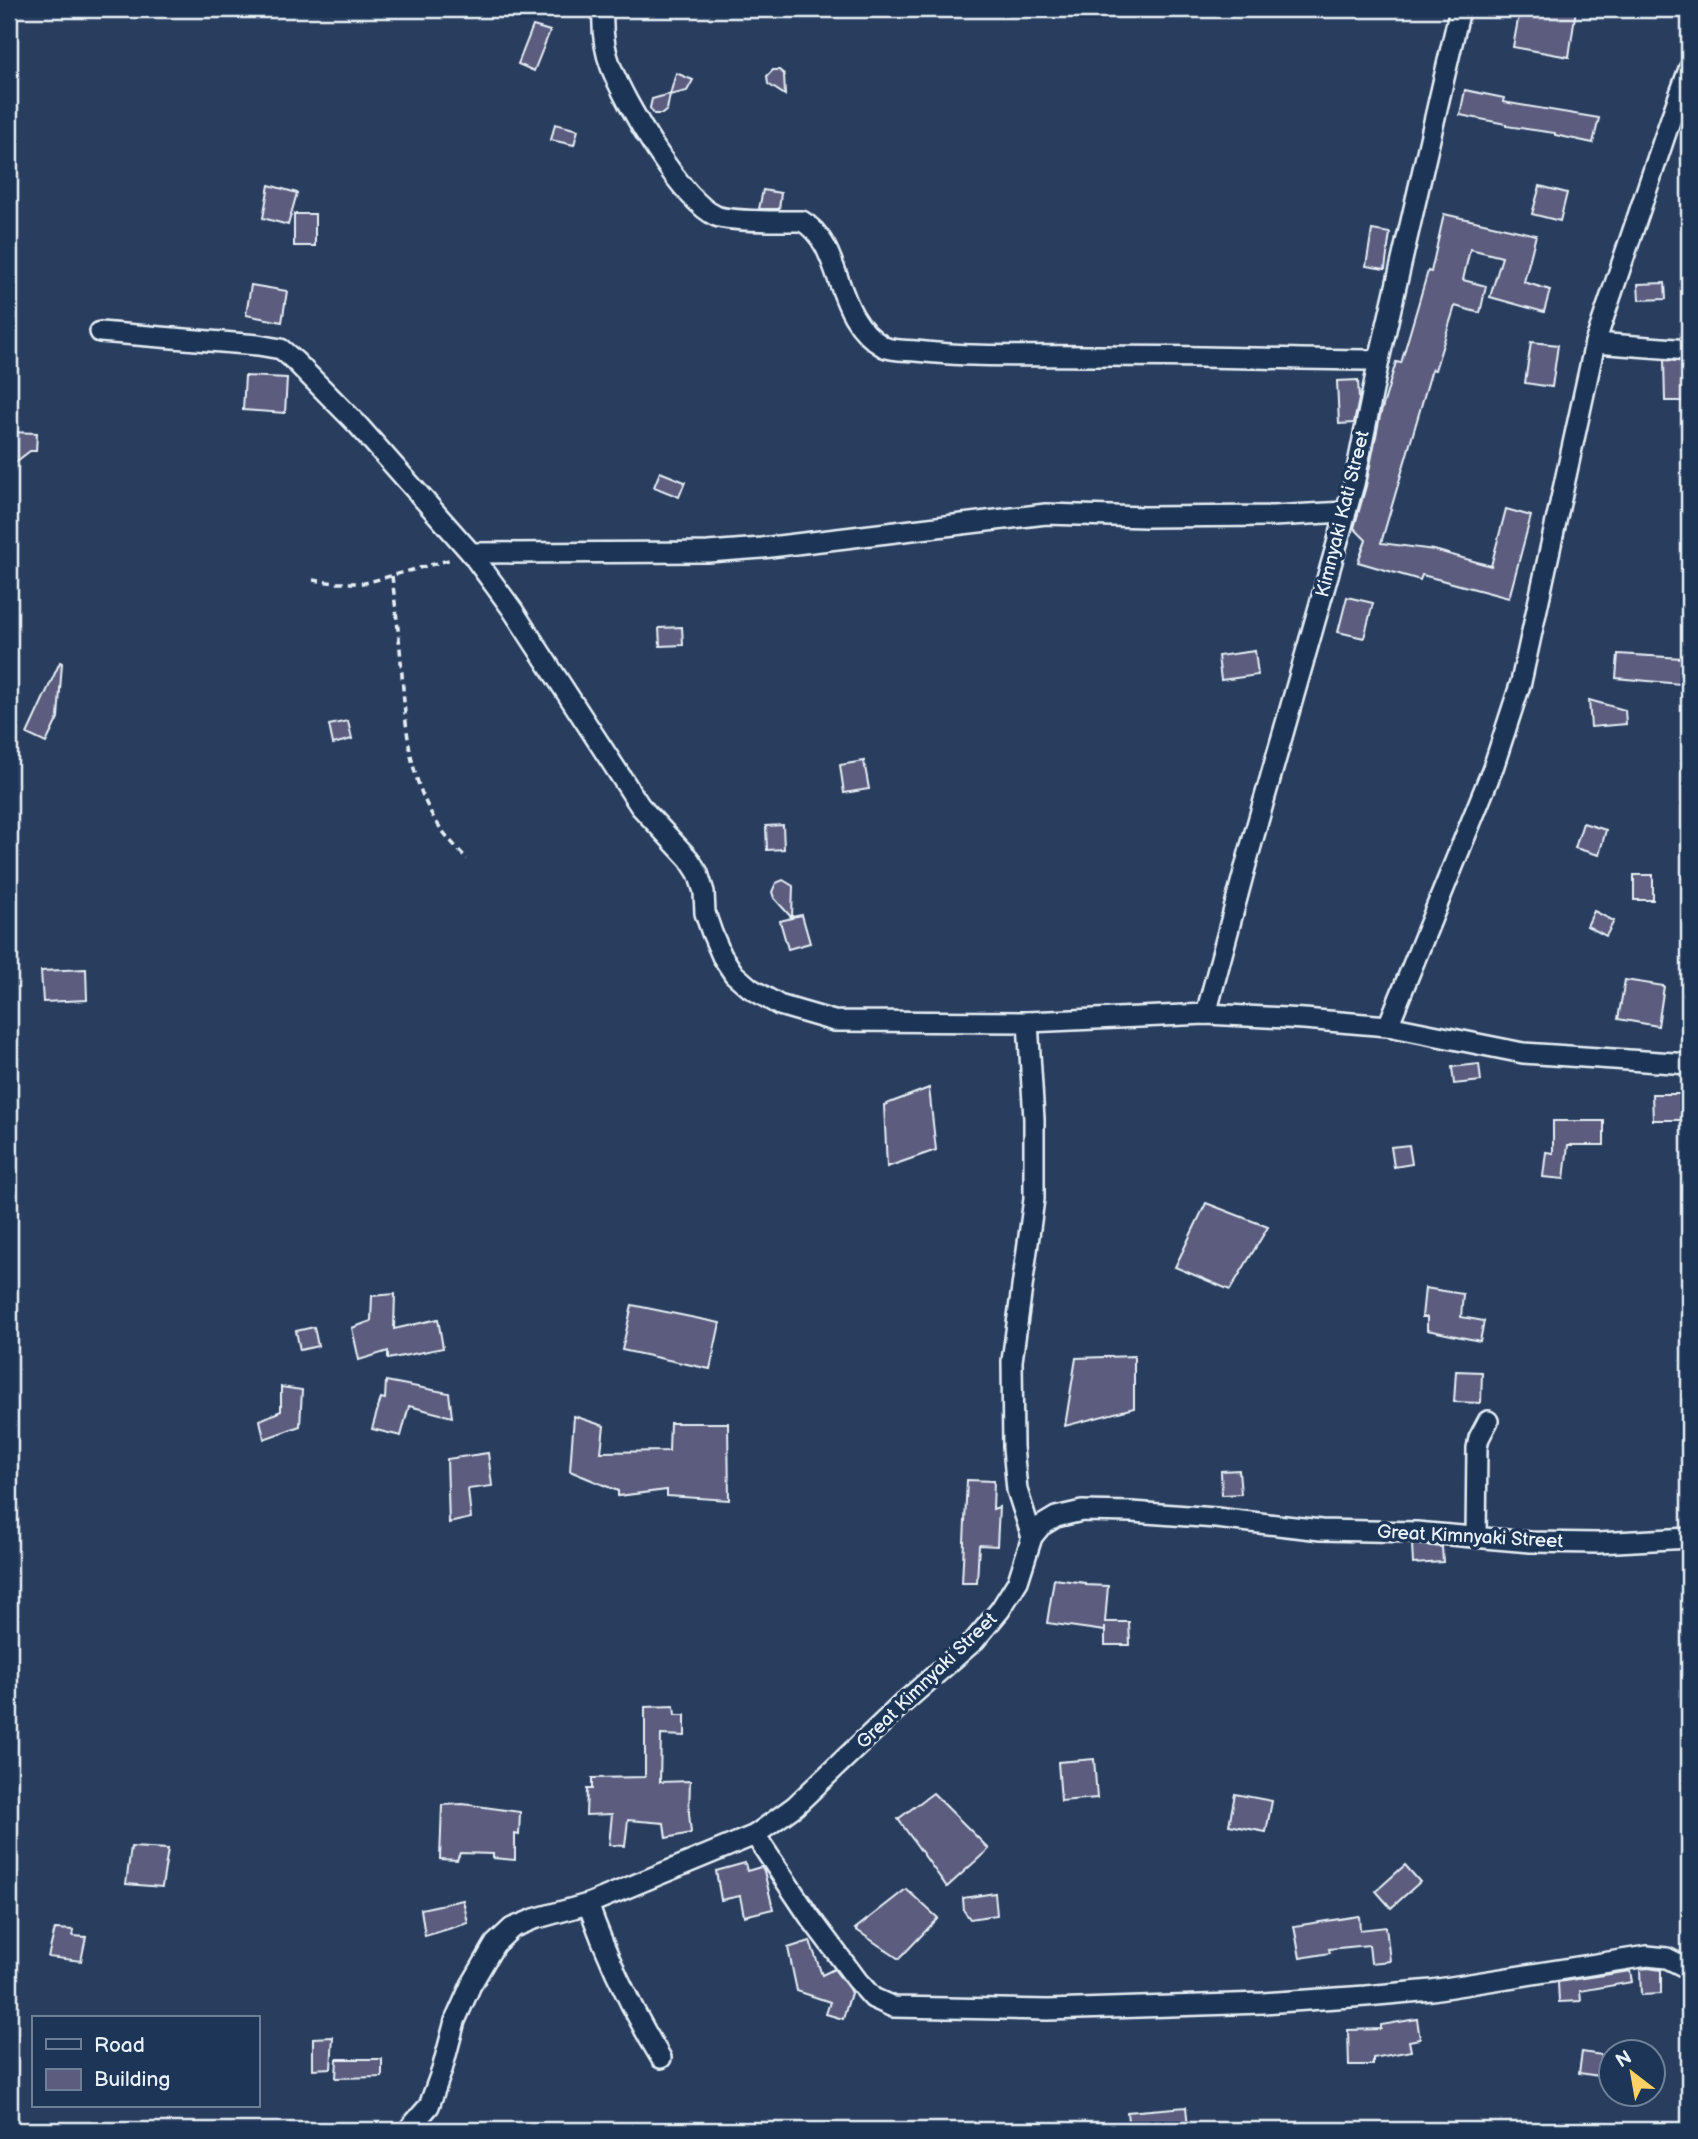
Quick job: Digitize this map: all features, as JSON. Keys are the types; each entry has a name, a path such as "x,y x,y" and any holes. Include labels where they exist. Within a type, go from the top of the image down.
{"street":[{"path":"603,9 602,26 611,66 654,147 679,182 699,203 717,216 802,221 815,228 834,267 846,304 863,331 887,348 956,356 1379,360"},
{"name":"Kimnyaki Kati Street","path":"1206,1014 1354,484 1379,360 1460,9"},
{"path":"1388,1026 1488,780 1521,682 1595,343 1689,69"},
{"path":"100,332 258,345 281,349 295,360 357,424 471,553 512,609 640,806 689,859 698,873 704,892 705,913 722,956 734,974 750,988 779,1005 834,1021 1028,1022 1206,1014 1304,1018 1388,1026 1522,1053 1689,1063"},
{"path":"1595,343 1689,350"},
{"path":"471,553 708,552 1046,514 1144,517 1273,516 1345,512"},
{"path":"1028,1022 1034,1119 1034,1199 1012,1361 1013,1447 1017,1490 1032,1538"},
{"path":"1476,1537 1477,1448 1488,1421"},
{"name":"Great Kimnyaki Street","path":"408,2130 429,2106 455,2021 471,1985 495,1944 512,1928 523,1923 588,1904 754,1835 795,1806 902,1704 975,1640 1000,1611 1017,1581 1032,1538 1041,1526 1056,1517 1082,1511 1216,1518 1321,1530 1416,1532 1530,1542 1598,1543 1689,1538"},
{"path":"754,1835 856,1980 873,1998 893,2007 1048,2010 1263,2003 1432,1990 1647,1956 1667,1958 1689,1969"},
{"path":"588,1904 601,1940 631,2005 661,2058"}],"path":[{"path":"313,580 353,584 392,576 471,553"},
{"path":"392,576 406,727 414,765 422,794 431,812 442,831 467,859"}],"building":[{"path":"1520,9 1576,9 1569,57 1513,47"},
{"path":"533,26 550,31 534,71 518,64"},
{"path":"773,70 784,74 785,95 768,84 767,76"},
{"path":"676,73 693,80 687,91 670,95"},
{"path":"1465,90 1504,98 1503,102 1599,118 1593,143 1460,115"},
{"path":"670,94 667,110 662,114 654,114 650,108 652,99"},
{"path":"555,124 578,130 574,145 551,140"},
{"path":"269,185 297,193 288,225 263,218"},
{"path":"1540,186 1567,193 1560,221 1532,214"},
{"path":"763,190 781,193 779,209 759,209"},
{"path":"294,214 315,214 315,246 294,246"},
{"path":"1444,214 1536,235 1524,282 1550,290 1544,312 1490,297 1502,257 1470,249 1463,280 1486,286 1480,313 1455,306 1435,370 1432,369 1381,543 1434,550 1491,566 1506,509 1531,516 1509,598 1422,575 1420,580 1358,562 1366,540 1354,528 1366,486 1380,416 1396,362 1401,363 1428,271 1431,272"},
{"path":"1372,230 1390,233 1385,269 1366,266"},
{"path":"1665,283 1666,299 1639,300 1638,284"},
{"path":"251,285 287,291 282,322 246,315"},
{"path":"1531,342 1558,345 1552,387 1525,383"},
{"path":"1664,360 1689,362 1689,401 1665,401"},
{"path":"245,376 287,378 285,413 243,410"},
{"path":"1358,380 1359,399 1354,423 1339,424 1337,381"},
{"path":"9,432 37,433 36,451 30,451 9,467"},
{"path":"660,472 685,482 679,497 654,487"},
{"path":"1347,597 1373,603 1364,638 1338,632"},
{"path":"682,627 683,645 660,646 659,628"},
{"path":"1255,651 1258,675 1221,680 1218,656"},
{"path":"1618,654 1682,658 1680,684 1616,678"},
{"path":"60,662 58,718 46,743 27,734"},
{"path":"1589,700 1625,710 1626,724 1591,727"},
{"path":"348,721 352,739 333,744 329,725"},
{"path":"864,761 869,789 844,793 840,765"},
{"path":"1583,823 1606,830 1599,855 1575,848"},
{"path":"783,825 784,849 767,850 766,826"},
{"path":"1634,875 1653,875 1653,900 1634,900"},
{"path":"783,880 793,886 792,917 802,915 810,943 788,949 780,921 792,918 772,892 776,883"},
{"path":"1594,911 1614,921 1606,936 1587,926"},
{"path":"86,969 87,1000 43,1002 41,971"},
{"path":"1625,980 1664,986 1658,1026 1618,1019"},
{"path":"1479,1064 1481,1081 1454,1084 1452,1067"},
{"path":"929,1088 936,1150 887,1167 884,1105"},
{"path":"1652,1094 1689,1094 1689,1120 1653,1120"},
{"path":"1553,1121 1604,1121 1604,1145 1568,1145 1564,1179 1543,1177 1546,1152 1553,1153"},
{"path":"1409,1145 1412,1164 1394,1167 1391,1147"},
{"path":"1206,1203 1268,1227 1230,1290 1175,1267"},
{"path":"1425,1288 1463,1294 1461,1317 1484,1321 1480,1341 1427,1330 1427,1317 1422,1317"},
{"path":"395,1294 394,1329 438,1319 443,1348 388,1359 388,1351 359,1360 352,1328 371,1321 372,1296"},
{"path":"632,1305 720,1323 710,1369 622,1350"},
{"path":"314,1327 318,1346 300,1350 296,1331"},
{"path":"1134,1356 1134,1408 1065,1426 1076,1358"},
{"path":"1456,1371 1482,1372 1481,1403 1454,1402"},
{"path":"386,1381 449,1393 452,1417 409,1406 401,1436 372,1429 381,1398 385,1399"},
{"path":"281,1387 302,1390 300,1426 264,1439 260,1420 281,1411"},
{"path":"574,1416 604,1426 601,1452 669,1451 670,1423 728,1423 729,1500 667,1496 667,1490 618,1496 618,1491 570,1471"},
{"path":"488,1453 492,1486 468,1489 471,1518 449,1523 447,1459"},
{"path":"1239,1470 1241,1494 1222,1495 1221,1471"},
{"path":"967,1480 994,1481 993,1509 999,1507 997,1546 979,1545 977,1583 962,1583"},
{"path":"1412,1544 1442,1547 1443,1562 1413,1564"},
{"path":"1054,1579 1108,1586 1105,1622 1129,1622 1130,1645 1105,1645 1105,1631 1047,1623"},
{"path":"674,1706 675,1715 685,1715 685,1736 661,1735 660,1782 690,1781 691,1833 666,1838 664,1823 628,1820 625,1846 609,1845 612,1814 586,1815 587,1789 592,1789 592,1778 645,1777 645,1707"},
{"path":"1094,1759 1097,1798 1061,1801 1058,1762"},
{"path":"933,1793 989,1849 947,1887 898,1819"},
{"path":"1235,1794 1272,1801 1266,1832 1229,1825"},
{"path":"463,1804 520,1812 519,1835 515,1834 515,1860 493,1858 493,1854 460,1853 457,1860 440,1859 442,1805"},
{"path":"131,1847 168,1849 162,1887 126,1884"},
{"path":"745,1863 747,1871 761,1867 764,1871 773,1909 744,1916 740,1896 721,1900 716,1871"},
{"path":"1405,1865 1420,1882 1391,1908 1376,1891"},
{"path":"906,1889 938,1918 899,1959 855,1929"},
{"path":"995,1893 997,1915 970,1919 964,1911 963,1898"},
{"path":"463,1900 468,1923 425,1936 421,1909"},
{"path":"1359,1916 1360,1930 1386,1927 1390,1961 1371,1963 1369,1945 1329,1949 1330,1953 1300,1958 1294,1926"},
{"path":"55,1929 74,1930 73,1936 86,1937 81,1961 48,1957"},
{"path":"810,1941 822,1975 834,1969 851,1993 843,2019 826,2014 830,2002 797,1991 788,1948"},
{"path":"1640,1969 1661,1970 1661,1994 1641,1995"},
{"path":"1630,1971 1632,1982 1580,1991 1581,2001 1559,2002 1558,1982"},
{"path":"1417,2019 1420,2039 1409,2041 1411,2051 1373,2058 1373,2065 1349,2065 1348,2030 1381,2029 1381,2025"},
{"path":"333,2037 331,2068 313,2069 313,2038"},
{"path":"1582,2052 1596,2054 1596,2076 1579,2073"},
{"path":"337,2059 382,2059 382,2077 336,2078"},
{"path":"1186,2107 1188,2128 1129,2130 1127,2112"}]}
